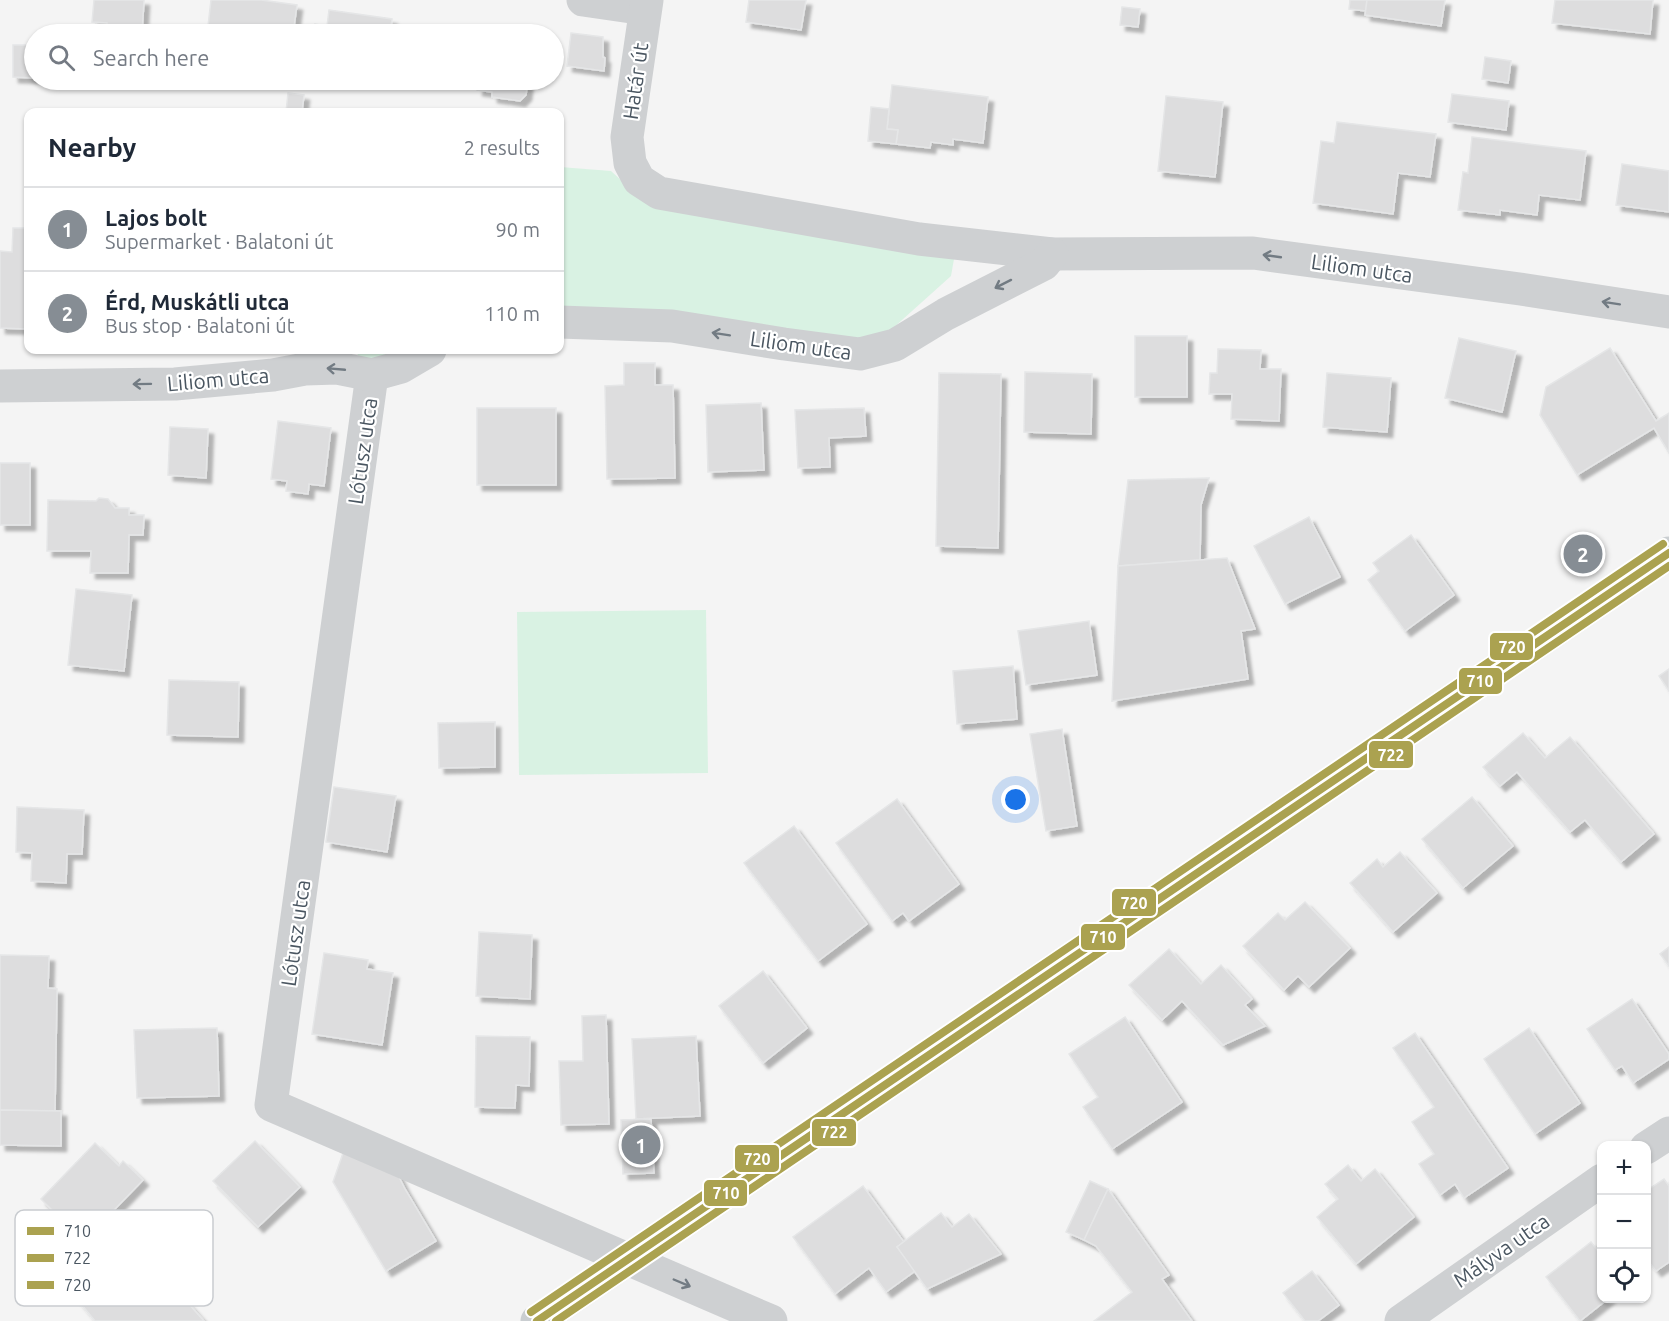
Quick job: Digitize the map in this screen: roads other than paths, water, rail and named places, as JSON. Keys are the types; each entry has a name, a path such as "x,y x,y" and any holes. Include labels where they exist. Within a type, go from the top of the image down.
{"main road":[{"path":"537,1321 1669,553"}],"street":[{"path":"583,0 646,4"},
{"name":"Határ út","path":"630,162 627,137 646,4"},
{"name":"Liliom utca","path":"630,162 639,180 659,194 919,239 1052,254 1253,254 1520,289 1669,312"},
{"name":"Liliom utca","path":"564,322 672,326 860,354 895,345 946,314 1044,264 1052,254"},
{"name":"Liliom utca","path":"0,386 175,384 273,375 305,369 337,368 372,375 401,367 423,354"},
{"name":"Lótusz utca","path":"372,375 272,1105 628,1259"},
{"path":"1651,1145 1669,1132"},
{"name":"Mályva utca","path":"1401,1321 1597,1184"},
{"path":"628,1259 771,1321"}],"place":[{"name":"Érd, Muskátli utca","path":"1583,554"},
{"name":"Lajos bolt","path":"641,1145"}]}
